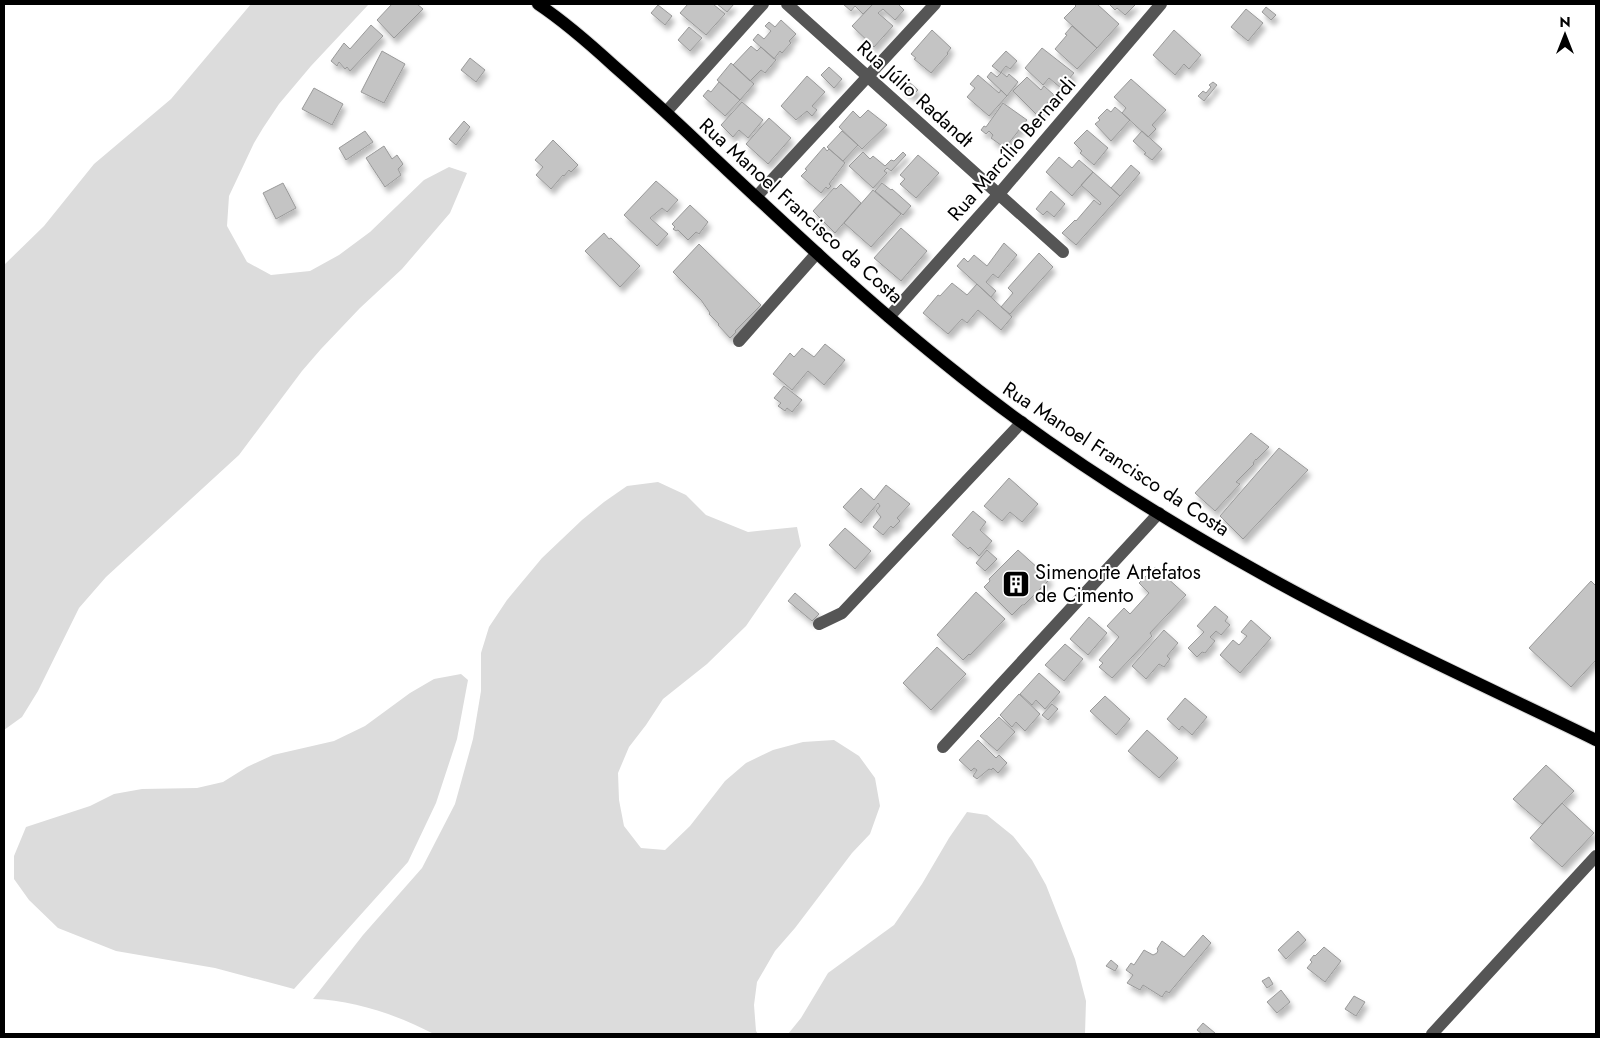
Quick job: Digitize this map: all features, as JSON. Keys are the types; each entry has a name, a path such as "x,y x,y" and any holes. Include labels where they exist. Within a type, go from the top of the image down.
{"main road":[{"name":"Rua Manoel Francisco da Costa","path":"538,4 584,39 666,112 756,197 889,317 944,363 1022,422 1158,513 1215,547 1300,594 1596,740"}],"street":[{"path":"666,112 763,4"},
{"name":"Rua Júlio Radandt","path":"787,4 1063,252"},
{"path":"756,197 935,4"},
{"name":"Rua Marcílio Bernardi","path":"889,317 998,195 1161,4"},
{"path":"739,342 817,253"},
{"path":"819,624 842,613 1022,422"},
{"path":"943,747 1158,513"},
{"path":"1432,1034 1596,856"}],"shaded area":[{"path":"251,4 369,4 311,66 279,104 254,143 229,196 227,226 247,262 271,275 310,271 339,255 370,232 424,180 449,167 467,173 450,213 402,269 360,308 321,349 302,371 239,455 106,577 79,608 38,691 22,717 4,730 4,265 44,226 94,164 171,99"},
{"path":"658,482 686,495 706,515 748,532 797,527 801,546 746,626 707,664 663,699 629,747 618,773 619,800 624,826 641,848 665,850 690,826 725,781 746,763 773,750 803,742 834,740 859,756 875,778 880,806 870,834 852,853 795,928 775,951 757,982 754,1005 756,1031 758,1034 434,1034 375,1010 344,1002 313,999 363,935 422,868 455,804 473,739 481,691 481,653 489,627 507,600 542,558 604,502 627,486"},
{"path":"461,674 468,680 457,739 436,803 408,862 294,989 215,968 116,951 58,928 29,900 14,879 14,856 26,827 90,806 114,794 142,789 197,788 223,782 247,767 273,755 334,741 365,726 410,693 434,679"},
{"path":"967,812 987,815 1013,836 1032,860 1046,885 1075,959 1086,1001 1085,1034 788,1034 801,1018 828,973 894,925"}],"building":[{"path":"392,4 417,4 423,9 394,38 377,20"},
{"path":"688,4 713,4 725,14 706,35 680,13"},
{"path":"717,4 734,4 727,12"},
{"path":"843,4 873,4 863,14 855,6 851,11"},
{"path":"873,4 898,4 904,10 895,20 883,9 878,13 893,26 874,47 852,26"},
{"path":"1074,4 1097,4 1119,24 1097,48 1064,18 1076,6"},
{"path":"1109,4 1136,4 1125,15 1117,8 1115,10"},
{"path":"658,5 672,16 665,25 651,13"},
{"path":"1266,7 1276,15 1271,20 1262,12"},
{"path":"1246,9 1263,23 1248,41 1231,27"},
{"path":"781,20 796,34 789,41 791,43 782,53 780,51 774,59 753,40 758,34 764,39 771,31 765,26 769,22 775,27"},
{"path":"371,25 383,36 350,71 347,67 345,69 339,62 337,66 331,61 344,43 350,49"},
{"path":"1072,26 1097,48 1077,69 1055,49"},
{"path":"689,27 702,38 690,51 678,40"},
{"path":"932,30 951,48 931,73 914,59 916,58 911,54"},
{"path":"1174,30 1201,55 1189,69 1184,64 1175,75 1153,55"},
{"path":"751,46 757,51 761,47 776,60 765,73 761,70 750,81 733,65"},
{"path":"1042,48 1074,73 1061,88 1049,78 1043,85 1025,68"},
{"path":"382,51 405,64 384,103 361,92"},
{"path":"1006,51 1017,61 1010,69 1006,66 1001,72 1007,77 1009,74 1018,82 1007,96 987,77 991,72 997,77 1001,73 992,66"},
{"path":"470,58 485,70 476,82 461,70"},
{"path":"731,63 754,84 740,100 717,80"},
{"path":"829,67 842,79 834,88 821,75"},
{"path":"978,75 999,93 1001,90 1007,96 989,116 967,97 975,88 970,84"},
{"path":"807,76 825,92 812,106 817,110 812,116 807,111 796,120 781,106"},
{"path":"1027,77 1041,90 1044,86 1054,95 1037,115 1013,91"},
{"path":"1131,79 1166,110 1152,125 1156,129 1148,137 1122,113 1126,108 1114,97"},
{"path":"908,81 918,90 912,96 902,88"},
{"path":"719,82 740,100 725,116 703,96 708,90 711,92"},
{"path":"1213,82 1217,85 1204,101 1198,96 1203,91 1206,93 1211,87 1209,85"},
{"path":"314,88 343,104 332,125 302,109"},
{"path":"742,102 763,120 748,138 739,130 733,137 721,125"},
{"path":"1003,103 1027,120 1005,148 991,138 993,135 989,131 986,134 981,130 984,126 986,127"},
{"path":"1115,107 1130,120 1111,141 1095,124 1107,109 1111,112"},
{"path":"868,110 887,125 862,149 839,127 853,111 860,118"},
{"path":"769,118 791,138 768,164 746,144"},
{"path":"464,121 470,127 456,145 449,139"},
{"path":"1087,130 1108,148 1094,165 1080,153 1082,151 1074,143"},
{"path":"365,131 373,142 346,160 339,148"},
{"path":"842,131 858,145 843,161 827,147"},
{"path":"1142,131 1162,149 1152,160 1133,141"},
{"path":"553,140 578,165 571,172 569,170 563,175 551,189 536,175 543,167 535,160"},
{"path":"384,146 392,159 397,155 403,164 398,169 401,175 385,187 366,158"},
{"path":"824,147 845,163 829,184 831,186 828,189 826,187 821,193 801,176"},
{"path":"863,152 870,159 873,156 885,166 891,160 894,161 903,152 906,155 891,171 887,168 884,171 887,173 873,188 849,166"},
{"path":"918,155 939,173 916,198 900,184 905,179 900,175"},
{"path":"1059,157 1072,168 1079,160 1093,172 1072,196 1046,172"},
{"path":"1131,165 1140,173 1120,196 1111,188"},
{"path":"1093,172 1120,196 1076,245 1062,233 1076,221 1094,200 1100,205 1101,203 1081,185"},
{"path":"656,181 678,200 667,212 662,208 650,218 668,234 657,246 624,215"},
{"path":"283,183 296,208 276,219 263,193"},
{"path":"882,183 892,189 911,206 903,215 875,191"},
{"path":"841,184 861,203 835,233 813,211 834,188 836,189"},
{"path":"873,190 901,214 871,247 844,223"},
{"path":"1051,191 1065,204 1054,217 1047,211 1043,215 1036,209"},
{"path":"690,205 708,222 699,234 696,232 688,240 678,230 673,229 675,227 672,224"},
{"path":"901,228 927,251 901,281 874,258"},
{"path":"604,233 640,266 620,287 585,251"},
{"path":"1004,243 1017,255 998,278 993,274 986,282 996,291 991,297 957,266 964,258 968,262 974,255 987,266"},
{"path":"699,244 761,305 730,338 709,314 701,300 673,272"},
{"path":"1039,253 1053,267 1010,314 1001,307 1013,293 1008,288"},
{"path":"952,283 967,295 977,284 1012,317 1001,330 978,310 967,323 962,319 948,334 923,313 938,295 940,296"},
{"path":"825,344 845,360 824,385 808,371 792,390 773,374 790,353 794,357 802,348 814,357"},
{"path":"784,386 802,400 792,412 787,408 785,411 778,406 781,403 774,398"},
{"path":"1251,433 1269,447 1236,482 1240,484 1215,511 1195,493"},
{"path":"1279,448 1308,470 1243,539 1220,516"},
{"path":"1009,478 1038,504 1022,522 1010,512 1002,521 984,506"},
{"path":"886,485 910,504 897,518 900,521 893,528 891,526 883,535 873,527 881,517 876,511 880,506 878,503 861,523 843,507 861,488 874,500"},
{"path":"973,511 986,522 980,530 992,541 979,556 970,547 968,549 952,535"},
{"path":"845,528 871,551 855,569 829,545"},
{"path":"987,550 997,559 985,571 976,563"},
{"name":"Simenorte Artefatos de Cimento","path":"1018,550 1050,579 1012,615 984,587 990,581 989,579"},
{"path":"1155,567 1186,595 1150,633 1152,636 1112,678 1099,667 1103,663 1099,660 1119,637 1107,626 1124,608 1130,614 1149,593 1139,583"},
{"path":"1591,581 1596,586 1596,660 1571,687 1529,648"},
{"path":"976,592 1005,619 963,660 937,635"},
{"path":"795,593 819,614 812,621 788,601"},
{"path":"1215,606 1228,617 1225,621 1230,625 1221,635 1216,631 1210,637 1215,641 1205,653 1202,652 1197,657 1188,648 1204,632 1197,626"},
{"path":"1089,617 1107,633 1088,655 1070,639"},
{"path":"1251,620 1271,638 1240,673 1220,655 1233,640 1239,645 1247,636 1241,632"},
{"path":"1164,630 1178,643 1167,656 1170,659 1164,667 1159,664 1146,679 1132,666"},
{"path":"1065,644 1083,659 1064,681 1045,665"},
{"path":"937,647 966,674 931,710 903,683"},
{"path":"1039,673 1060,692 1045,709 1036,700 1032,705 1020,694"},
{"path":"1019,694 1040,714 1025,731 1016,722 1012,727 1000,715"},
{"path":"1105,696 1130,719 1116,735 1090,711"},
{"path":"1185,698 1207,717 1192,735 1182,726 1179,730 1167,719"},
{"path":"1052,704 1058,709 1048,720 1042,715"},
{"path":"999,717 1015,732 997,751 980,736"},
{"path":"1147,730 1178,758 1159,778 1128,751"},
{"path":"978,740 996,758 999,755 1007,763 998,773 993,768 989,769 977,779 973,776 977,770 974,768 971,771 959,760"},
{"path":"1546,765 1574,791 1542,824 1513,799"},
{"path":"1562,803 1594,833 1562,867 1530,838"},
{"path":"1298,931 1306,940 1286,959 1278,950"},
{"path":"1203,935 1211,943 1169,993 1166,991 1162,997 1143,985 1140,990 1127,983 1133,975 1126,970 1131,963 1134,965 1144,950 1153,955 1157,953 1157,949 1162,941 1184,957"},
{"path":"1324,947 1341,961 1325,982 1307,968 1312,962 1310,960 1314,955"},
{"path":"1111,960 1118,966 1115,971 1106,966"},
{"path":"1269,977 1273,984 1267,988 1262,981"},
{"path":"1281,990 1290,1002 1277,1013 1267,1002"},
{"path":"1354,996 1365,1002 1356,1016 1345,1009"},
{"path":"1203,1023 1215,1033 1202,1034 1197,1030"}],"place":[{"name":"Simenorte Artefatos de Cimento","path":"1016,584"}]}
